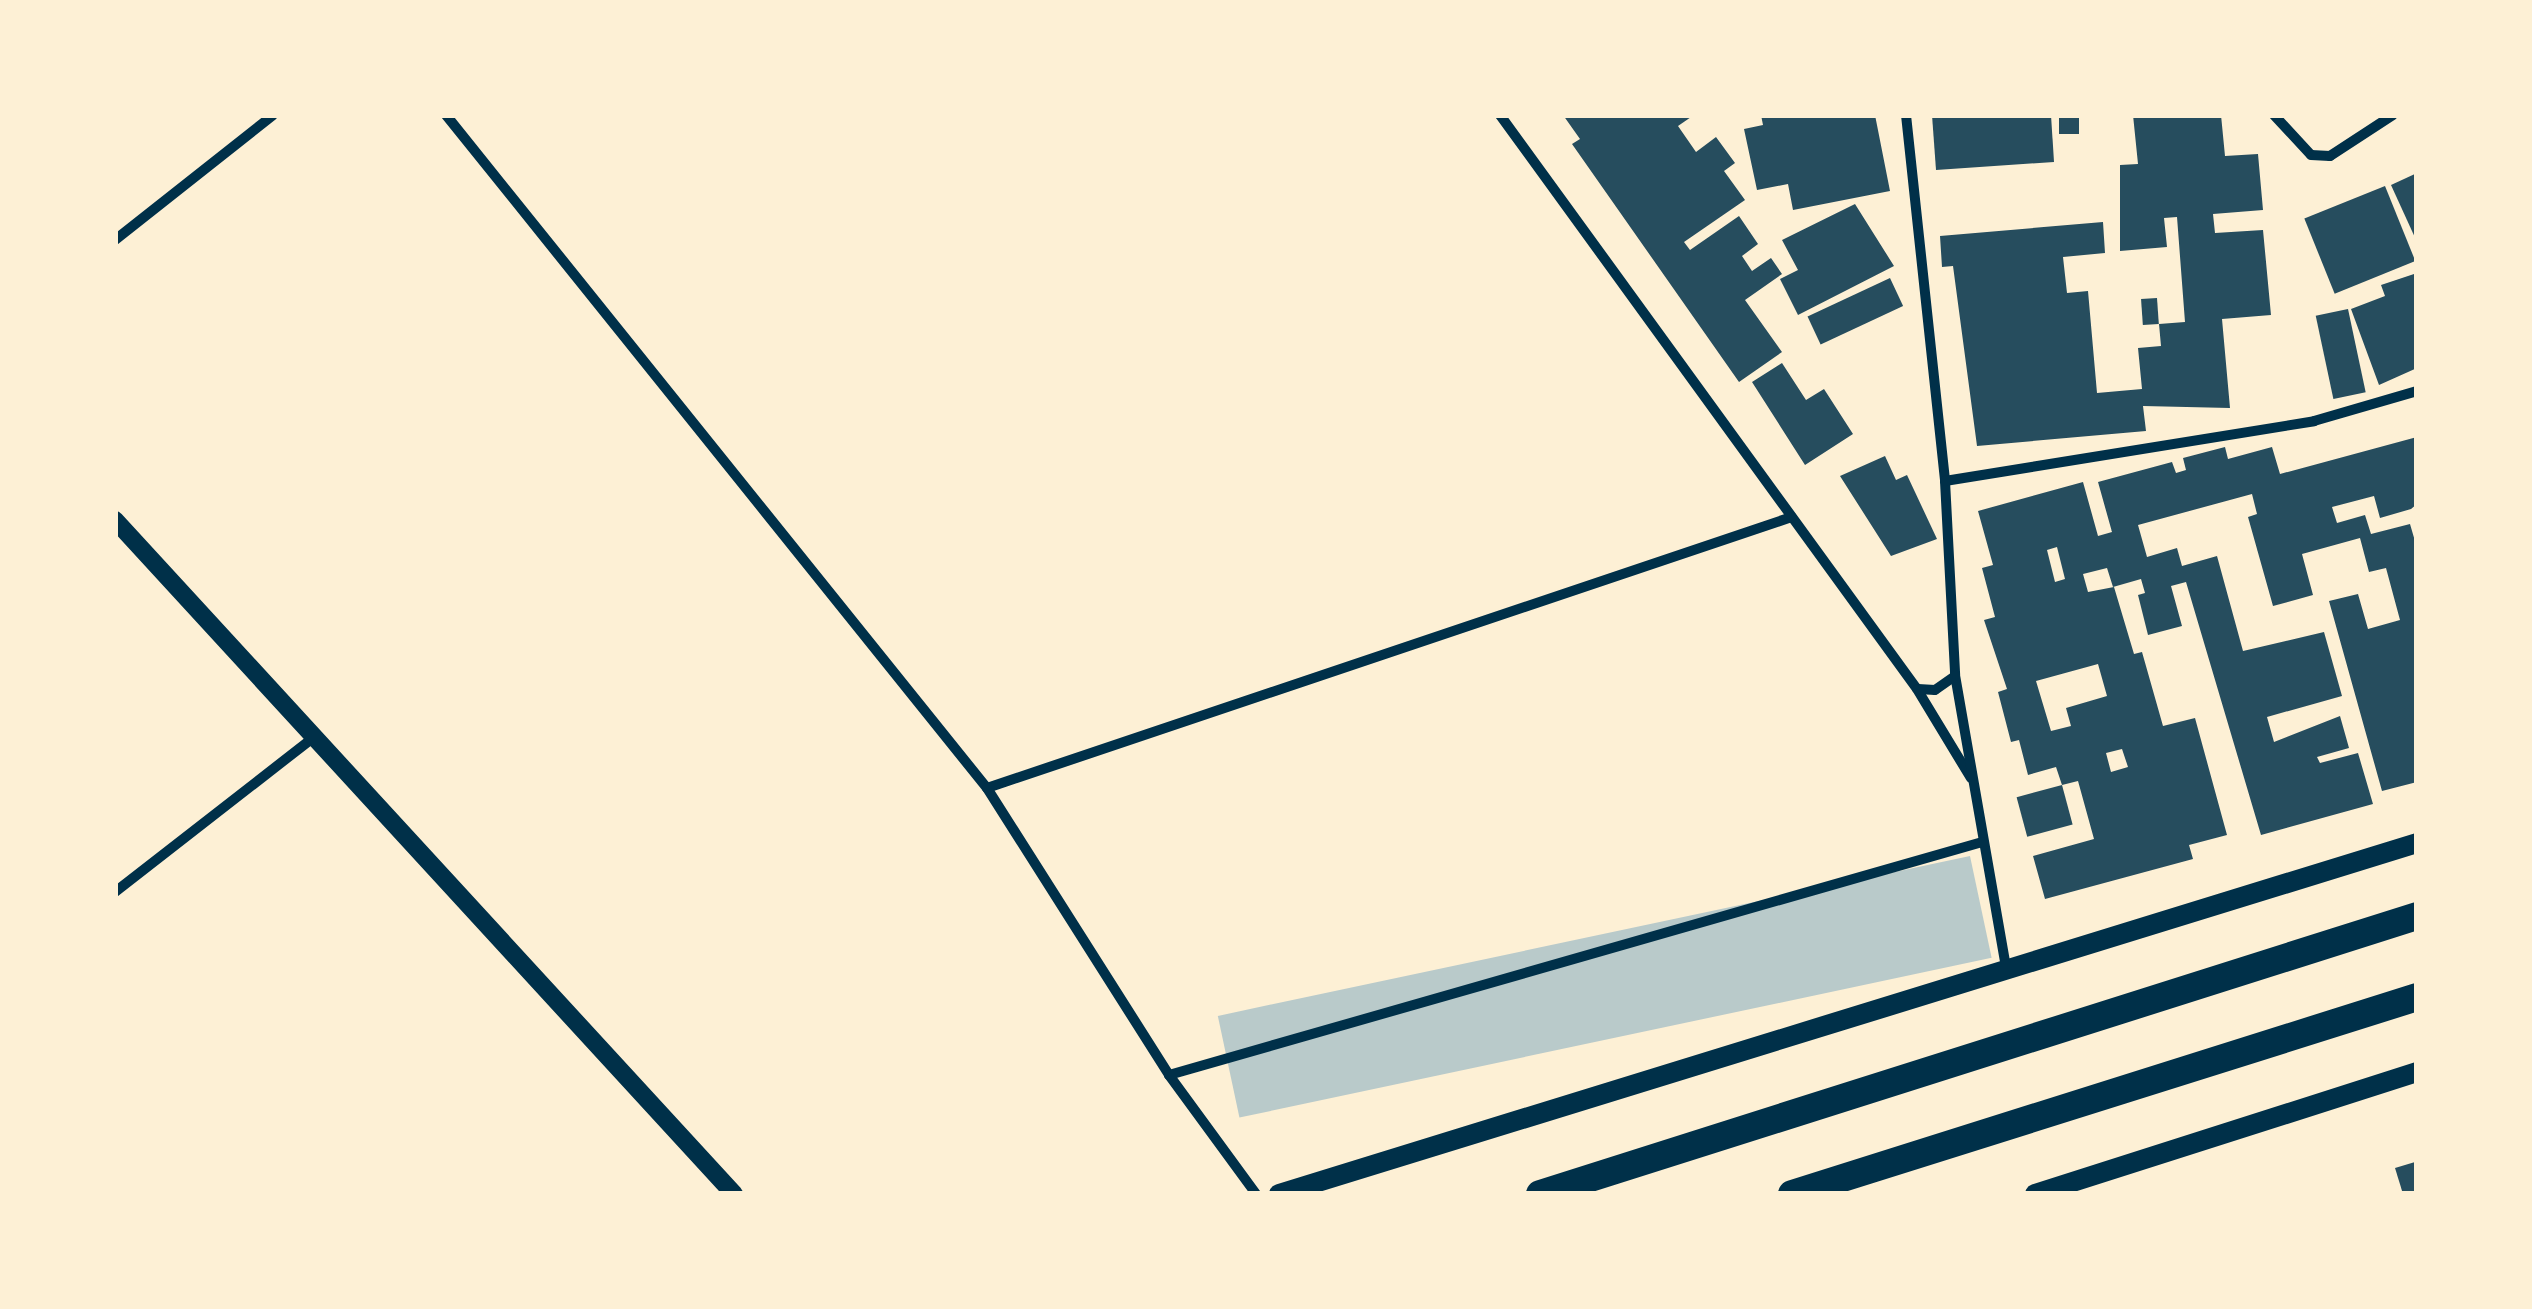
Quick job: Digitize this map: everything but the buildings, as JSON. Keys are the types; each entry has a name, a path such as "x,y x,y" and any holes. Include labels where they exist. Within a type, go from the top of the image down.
{"highway":[{"path":"1540,1194 2417,916"},
{"path":"1792,1194 2417,997"}],"main road":[{"path":"1279,1194 2417,843"},
{"path":"2034,1194 2089,1186 2417,1072"}],"street":[{"path":"115,240 273,115"},
{"path":"446,115 986,788 1169,1075 1256,1194"},
{"path":"1500,115 1917,689 1974,783"},
{"path":"1906,115 1945,481 1955,675 2006,968"},
{"path":"2274,115 2310,155 2330,156 2393,115"},
{"path":"1945,481 2314,421 2366,411 2417,391"},
{"path":"986,788 1792,517"},
{"path":"115,520 734,1194"},
{"path":"1917,689 1936,690 1955,675"},
{"path":"115,892 314,737"},
{"path":"1169,1075 1982,842"}],"shaded area":[{"path":"1970,856 1992,958 1239,1118 1218,1016"}]}
